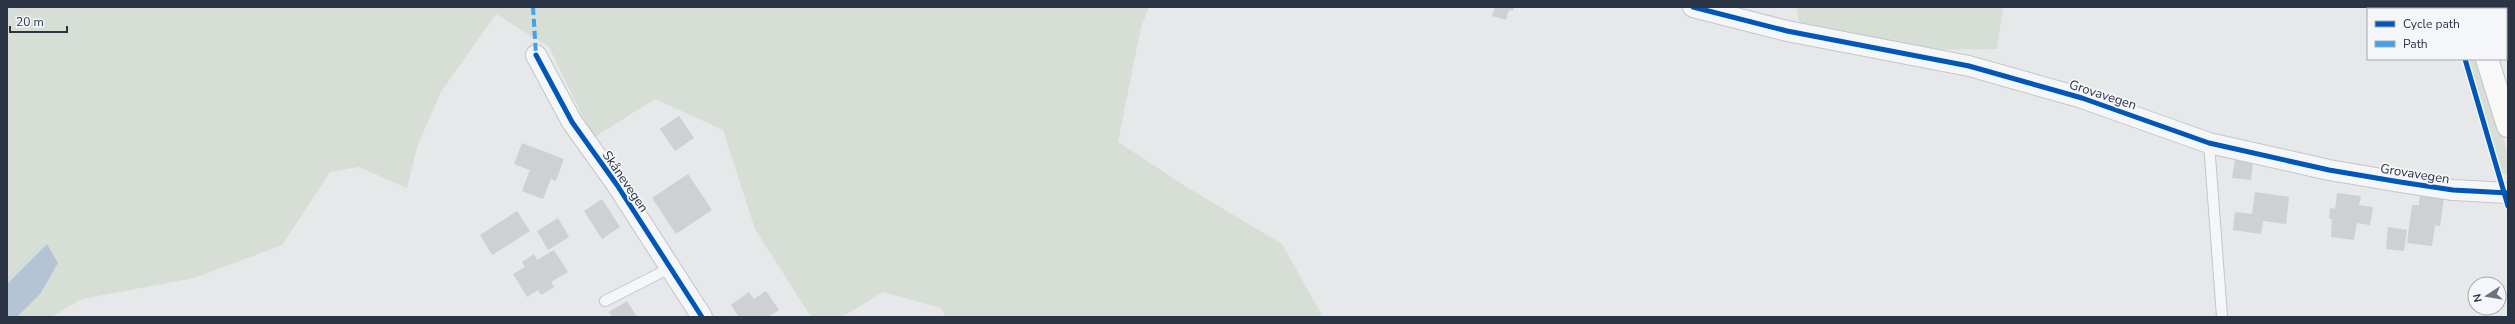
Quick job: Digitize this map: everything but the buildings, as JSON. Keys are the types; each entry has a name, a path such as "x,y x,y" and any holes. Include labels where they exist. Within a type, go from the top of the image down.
{"main road":[{"path":"2487,60 2508,126"}],"street":[{"name":"Grovavegen","path":"1693,7 1787,31 1969,66 2082,98 2210,143 2329,170 2400,182 2453,190 2508,193"},
{"name":"Skånevegen","path":"536,55 572,122 617,185 702,317"}],"lane":[{"path":"2210,143 2222,317"},
{"path":"605,301 670,268"}],"shaded area":[{"path":"7,7 1149,7 1141,27 1118,142 1185,186 1282,244 1323,317 945,317 941,308 883,292 842,317 811,317 755,229 723,130 655,99 593,138 549,47 496,14 441,92 418,144 407,188 359,167 330,172 282,245 194,278 82,299 51,317 17,317 40,294 47,244 7,284"},
{"path":"1796,7 2003,7 1997,49 1895,50 1801,29"},
{"path":"2468,60 2477,60 2497,115 2505,144 2507,158 2508,172 2505,175 2500,170"}],"water":[{"path":"47,244 58,263 40,294 17,317 7,317 7,284"}],"marked path":[{"path":"533,7 536,55"}],"cycle path":[{"path":"1693,7 1787,31 1969,66 2082,98 2209,143 2329,170 2400,182 2453,190 2508,193"},
{"path":"536,55 572,122 617,185 702,317"},
{"path":"2465,60 2508,206"}]}
